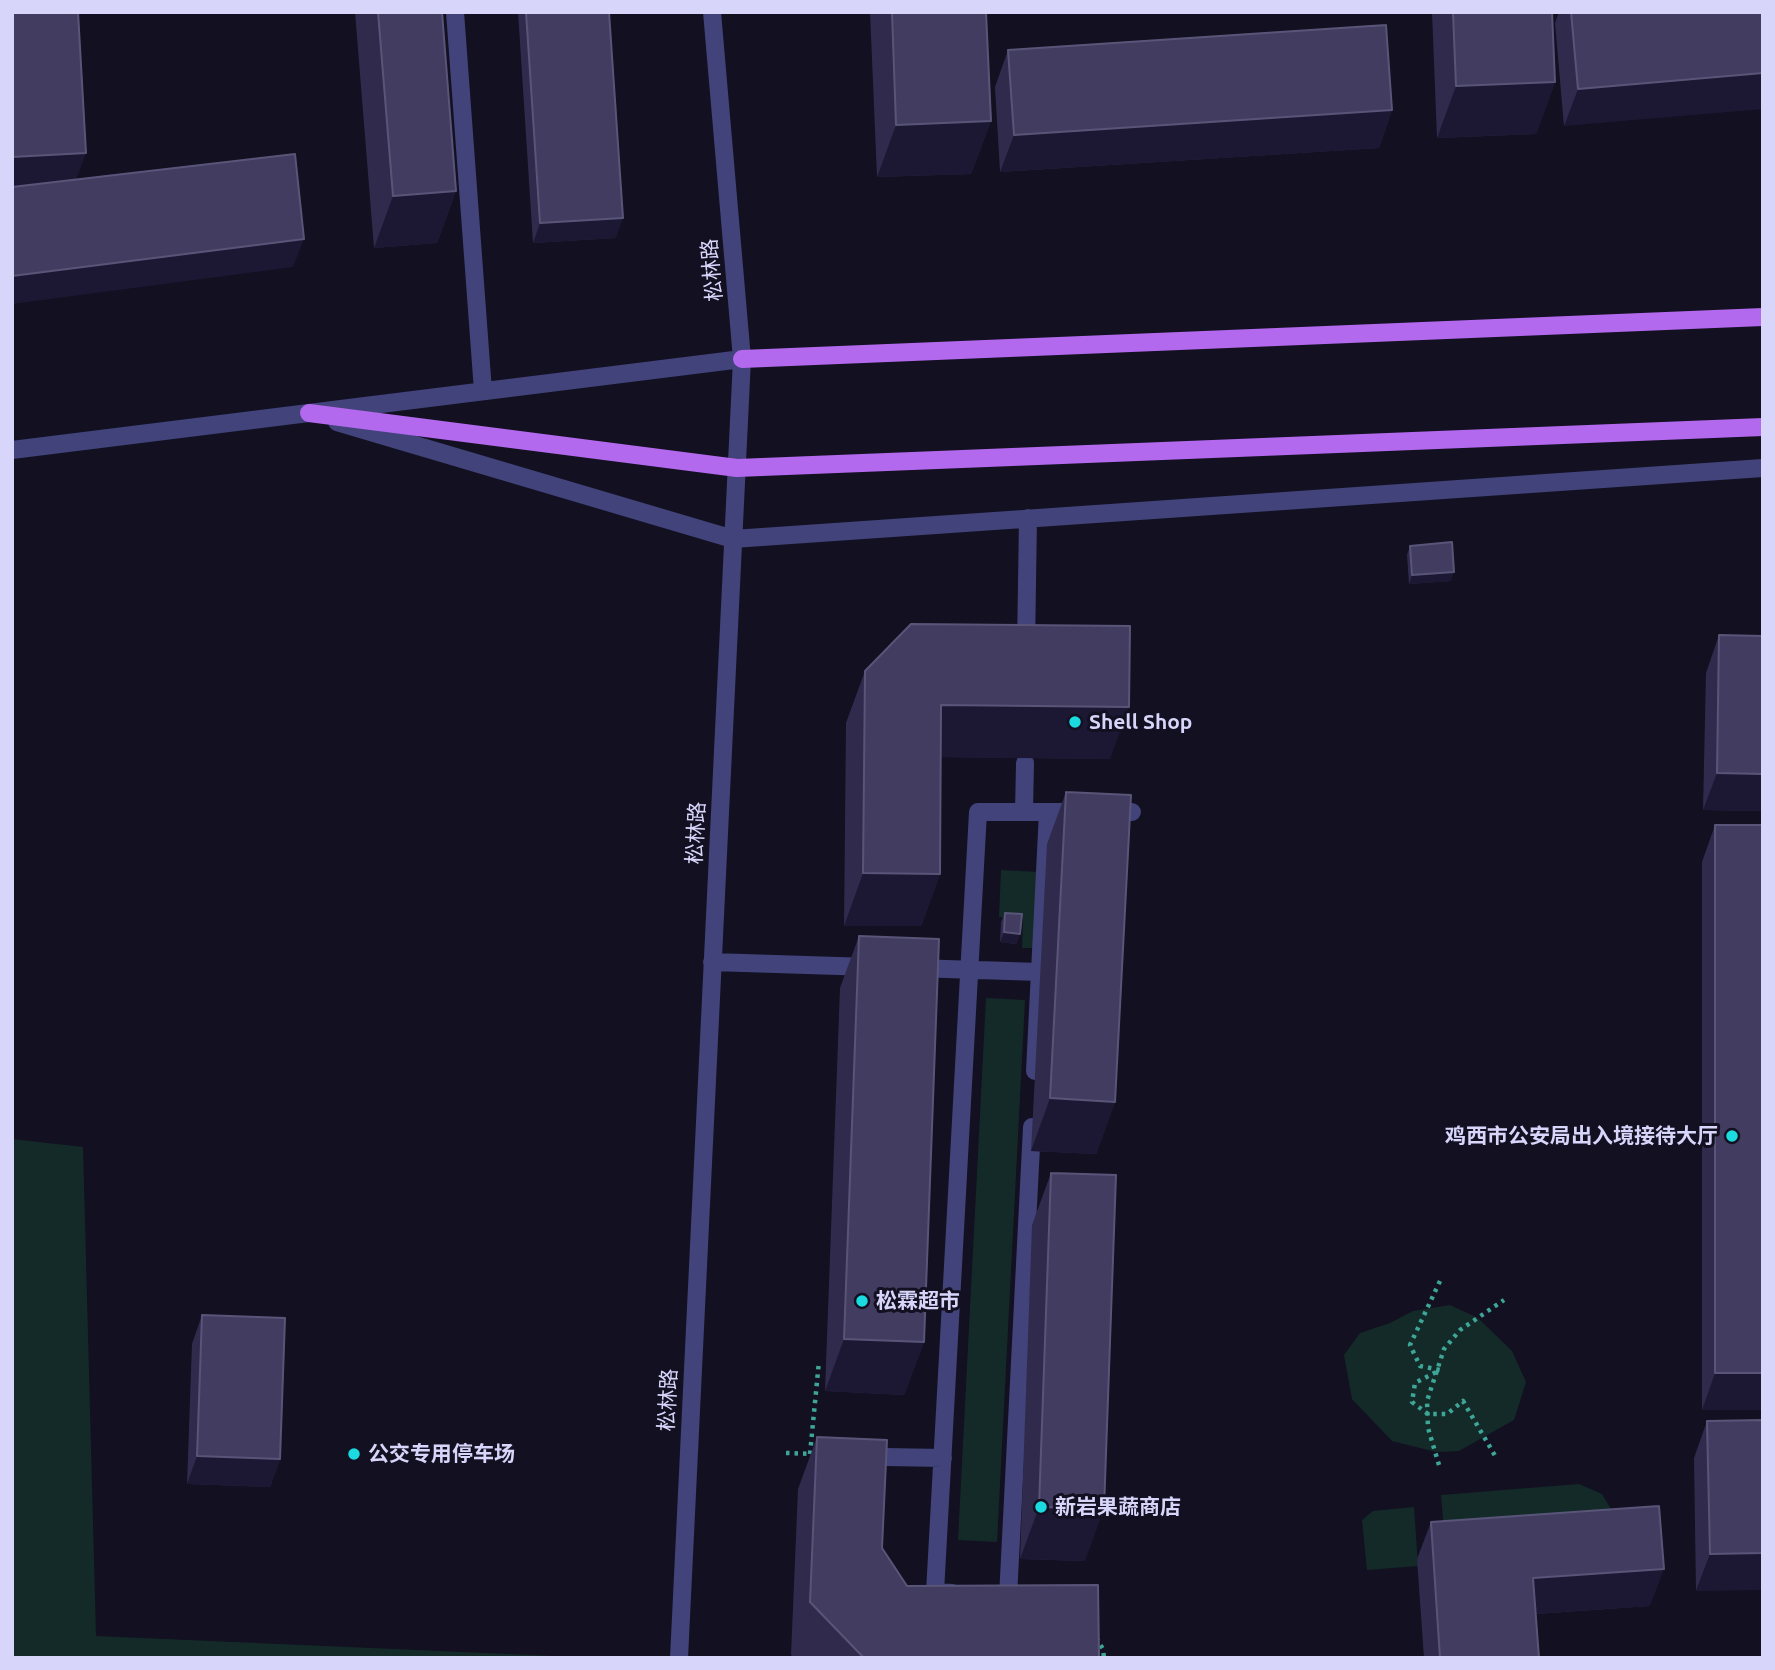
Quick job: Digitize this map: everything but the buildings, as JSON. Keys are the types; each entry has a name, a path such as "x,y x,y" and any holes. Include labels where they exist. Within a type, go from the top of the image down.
{"main road":[{"path":"742,359 1763,317"},
{"path":"309,413 737,468 1763,427"}],"street":[{"path":"454,12 483,391"},
{"name":"松林路","path":"679,1658 742,359 712,12"},
{"path":"12,450 742,359"},
{"path":"309,413 733,539 1763,468"},
{"path":"1026,667 1028,518"},
{"path":"1024,812 1025,763"},
{"path":"1033,1111 1015,1597 935,1592 978,812 1132,812"},
{"path":"1035,1083 1048,812"},
{"path":"712,962 1040,972"},
{"path":"886,1457 943,1458"}],"path":[{"path":"1440,1281 1410,1345 1420,1366 1440,1370"},
{"path":"1439,1465 1428,1428 1427,1401 1440,1370 1444,1349 1460,1330 1504,1300"},
{"path":"810,1454 819,1361"},
{"path":"1440,1370 1415,1383 1412,1402 1428,1414 1447,1414 1463,1401 1497,1459"},
{"path":"786,1453 822,1454"},
{"path":"1091,1630 1103,1649 1104,1658"}],"green space":[{"path":"1001,870 1040,872 1037,948 1022,948 1023,918 999,917"},
{"path":"986,998 1025,1000 997,1542 958,1540"},
{"path":"12,1139 83,1147 96,1636 600,1658 12,1658"},
{"path":"1450,1305 1478,1318 1512,1351 1526,1382 1514,1420 1459,1451 1436,1452 1392,1441 1352,1399 1344,1355 1360,1333 1390,1323 1413,1311"},
{"path":"1579,1484 1602,1494 1612,1511 1447,1568 1441,1495"},
{"path":"1414,1507 1418,1566 1367,1570 1362,1520 1373,1511"}],"place":[{"name":"Shell Shop","path":"1075,722"},
{"name":"鸡西市公安局出入境接待大厅","path":"1732,1136"},
{"name":"松霖超市","path":"862,1301"},
{"name":"公交专用停车场","path":"354,1454"},
{"name":"新岩果蔬商店","path":"1041,1507"}]}
